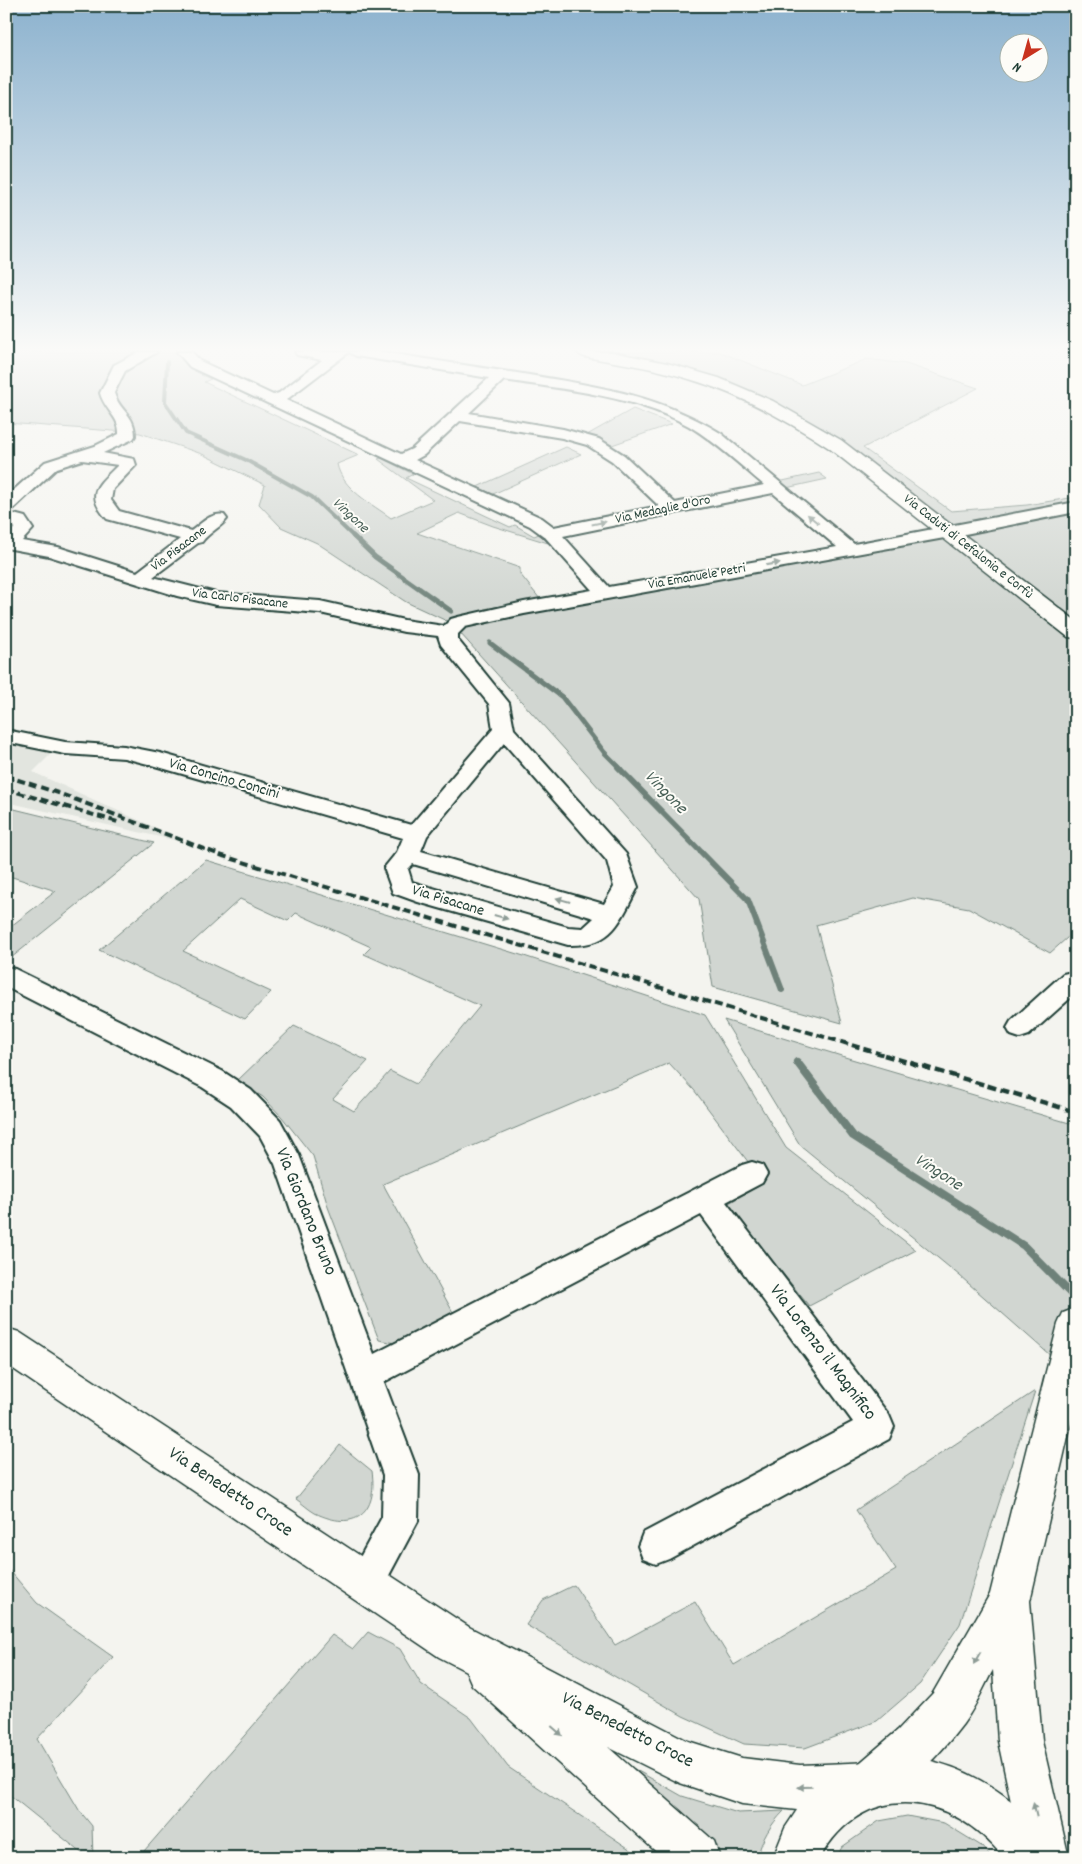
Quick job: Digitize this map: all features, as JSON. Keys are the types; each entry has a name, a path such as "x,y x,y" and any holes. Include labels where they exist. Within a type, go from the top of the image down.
{"street":[{"path":"11,522 51,465 101,449 121,439"},
{"path":"356,439 536,522 551,533 604,592"},
{"path":"401,460 418,452 432,439"},
{"path":"582,439 593,442 618,458 671,508"},
{"path":"717,439 851,550"},
{"name":"Via Caduti di Cefalonia e Corfù","path":"827,439 950,532 1076,632"},
{"path":"80,455 128,462 128,465 102,490 100,498 104,507 113,515 196,538"},
{"name":"Via Medaglie d'Oro","path":"551,533 775,488"},
{"name":"Via Emanuele Petri","path":"448,632 458,623 604,592 851,550 1076,507"},
{"name":"Via Pisacane","path":"140,578 196,538 218,519"},
{"name":"Via Carlo Pisacane","path":"11,522 52,551 184,592 216,599 320,607 404,626 448,632"},
{"path":"448,632 448,641 499,704 504,730 618,859 626,887 610,914"},
{"path":"412,845 504,730"},
{"name":"Via Concino Concini","path":"6,736 65,748 124,752 152,758 412,845"},
{"name":"Via Pisacane","path":"412,845 610,914 599,928 588,936 568,936 427,896 402,887 396,868 412,845"},
{"name":"Via Giordano Bruno","path":"6,976 212,1079 241,1098 270,1128 289,1163 367,1374 401,1475 400,1521 365,1583"},
{"path":"1020,1028 1072,981 1076,983"},
{"path":"367,1374 752,1174"},
{"name":"Via Lorenzo il Magnifico","path":"656,1546 877,1427 706,1198"},
{"path":"871,1784 914,1746 948,1708 1009,1601 1076,1324"},
{"name":"Via Benedetto Croce","path":"6,1344 454,1642 680,1761 742,1781 800,1788 871,1784 909,1779 948,1788 988,1809 1023,1841 1034,1858"},
{"path":"1009,1601 1020,1741 1046,1858"},
{"name":"Via Benedetto Croce","path":"454,1642 656,1819 697,1858"},
{"name":"Via Benedetto Croce","path":"796,1858 816,1822 841,1798 871,1784"}],"shaded area":[{"path":"158,439 325,439 359,455 337,464 340,473 351,488 391,518 433,500 378,459 381,458 413,474 406,478 510,527 515,525 534,536 539,534 548,543 459,513 417,533 520,568 520,574 540,599 484,609 491,615 950,532 835,444 826,439 880,439 863,448 951,511 1027,505 1076,497 1076,930 1050,953 969,908 913,898 816,925 842,1023 713,987 699,899 451,623 406,602 317,543 281,527 259,504 265,485 202,454"},
{"path":"597,439 629,439 612,445"},
{"path":"566,447 581,454 493,494 477,487"},
{"path":"819,473 827,479 786,488 778,482"},
{"path":"6,740 55,750 33,772 191,844 6,802"},
{"path":"6,807 154,843 6,962 6,930 56,891 6,875"},
{"path":"206,860 524,956 705,1015 786,1148 916,1250 809,1306 727,1204 764,1183 694,1090 669,1063 383,1184 454,1314 396,1343 379,1340 328,1207 313,1156 282,1117 263,1097 237,1081 294,1026 368,1061 333,1099 354,1111 390,1071 416,1084 480,1006 364,954 371,947 296,913 288,921 240,899 183,951 271,992 245,1019 99,950"},
{"path":"724,1020 1076,1125 1076,1378 960,1276 800,1145"},
{"path":"1035,1391 960,1624 920,1684 877,1721 805,1748 744,1744 683,1716 526,1625 543,1600 574,1585 615,1645 695,1602 734,1665 896,1570 856,1510"},
{"path":"340,1445 372,1471 373,1486 367,1508 361,1515 352,1519 342,1520 315,1513 296,1499"},
{"path":"6,1566 37,1603 113,1657 37,1739 79,1810 92,1826 93,1858 88,1858 6,1792"},
{"path":"368,1632 400,1649 421,1684 471,1718 508,1767 643,1858 153,1858 144,1851 332,1635 353,1649"},
{"path":"622,1762 682,1796 738,1813 784,1811 767,1833 757,1858 712,1858"},
{"path":"907,1816 944,1823 983,1847 992,1858 836,1858 842,1847 879,1821"}],"waterway":[{"name":"Vingone","path":"199,439 246,460 312,497 355,538"},
{"name":"Vingone","path":"353,536 375,557 451,611"},
{"name":"Vingone","path":"490,643 562,697 604,752 620,768"},
{"name":"Vingone","path":"618,767 748,900 782,990"},
{"name":"Vingone","path":"797,1062 853,1136 1024,1246 1076,1299"}],"railway":[{"path":"6,776 61,794 223,856 888,1056"},
{"path":"6,789 121,823"},
{"path":"884,1055 1076,1112"}]}
